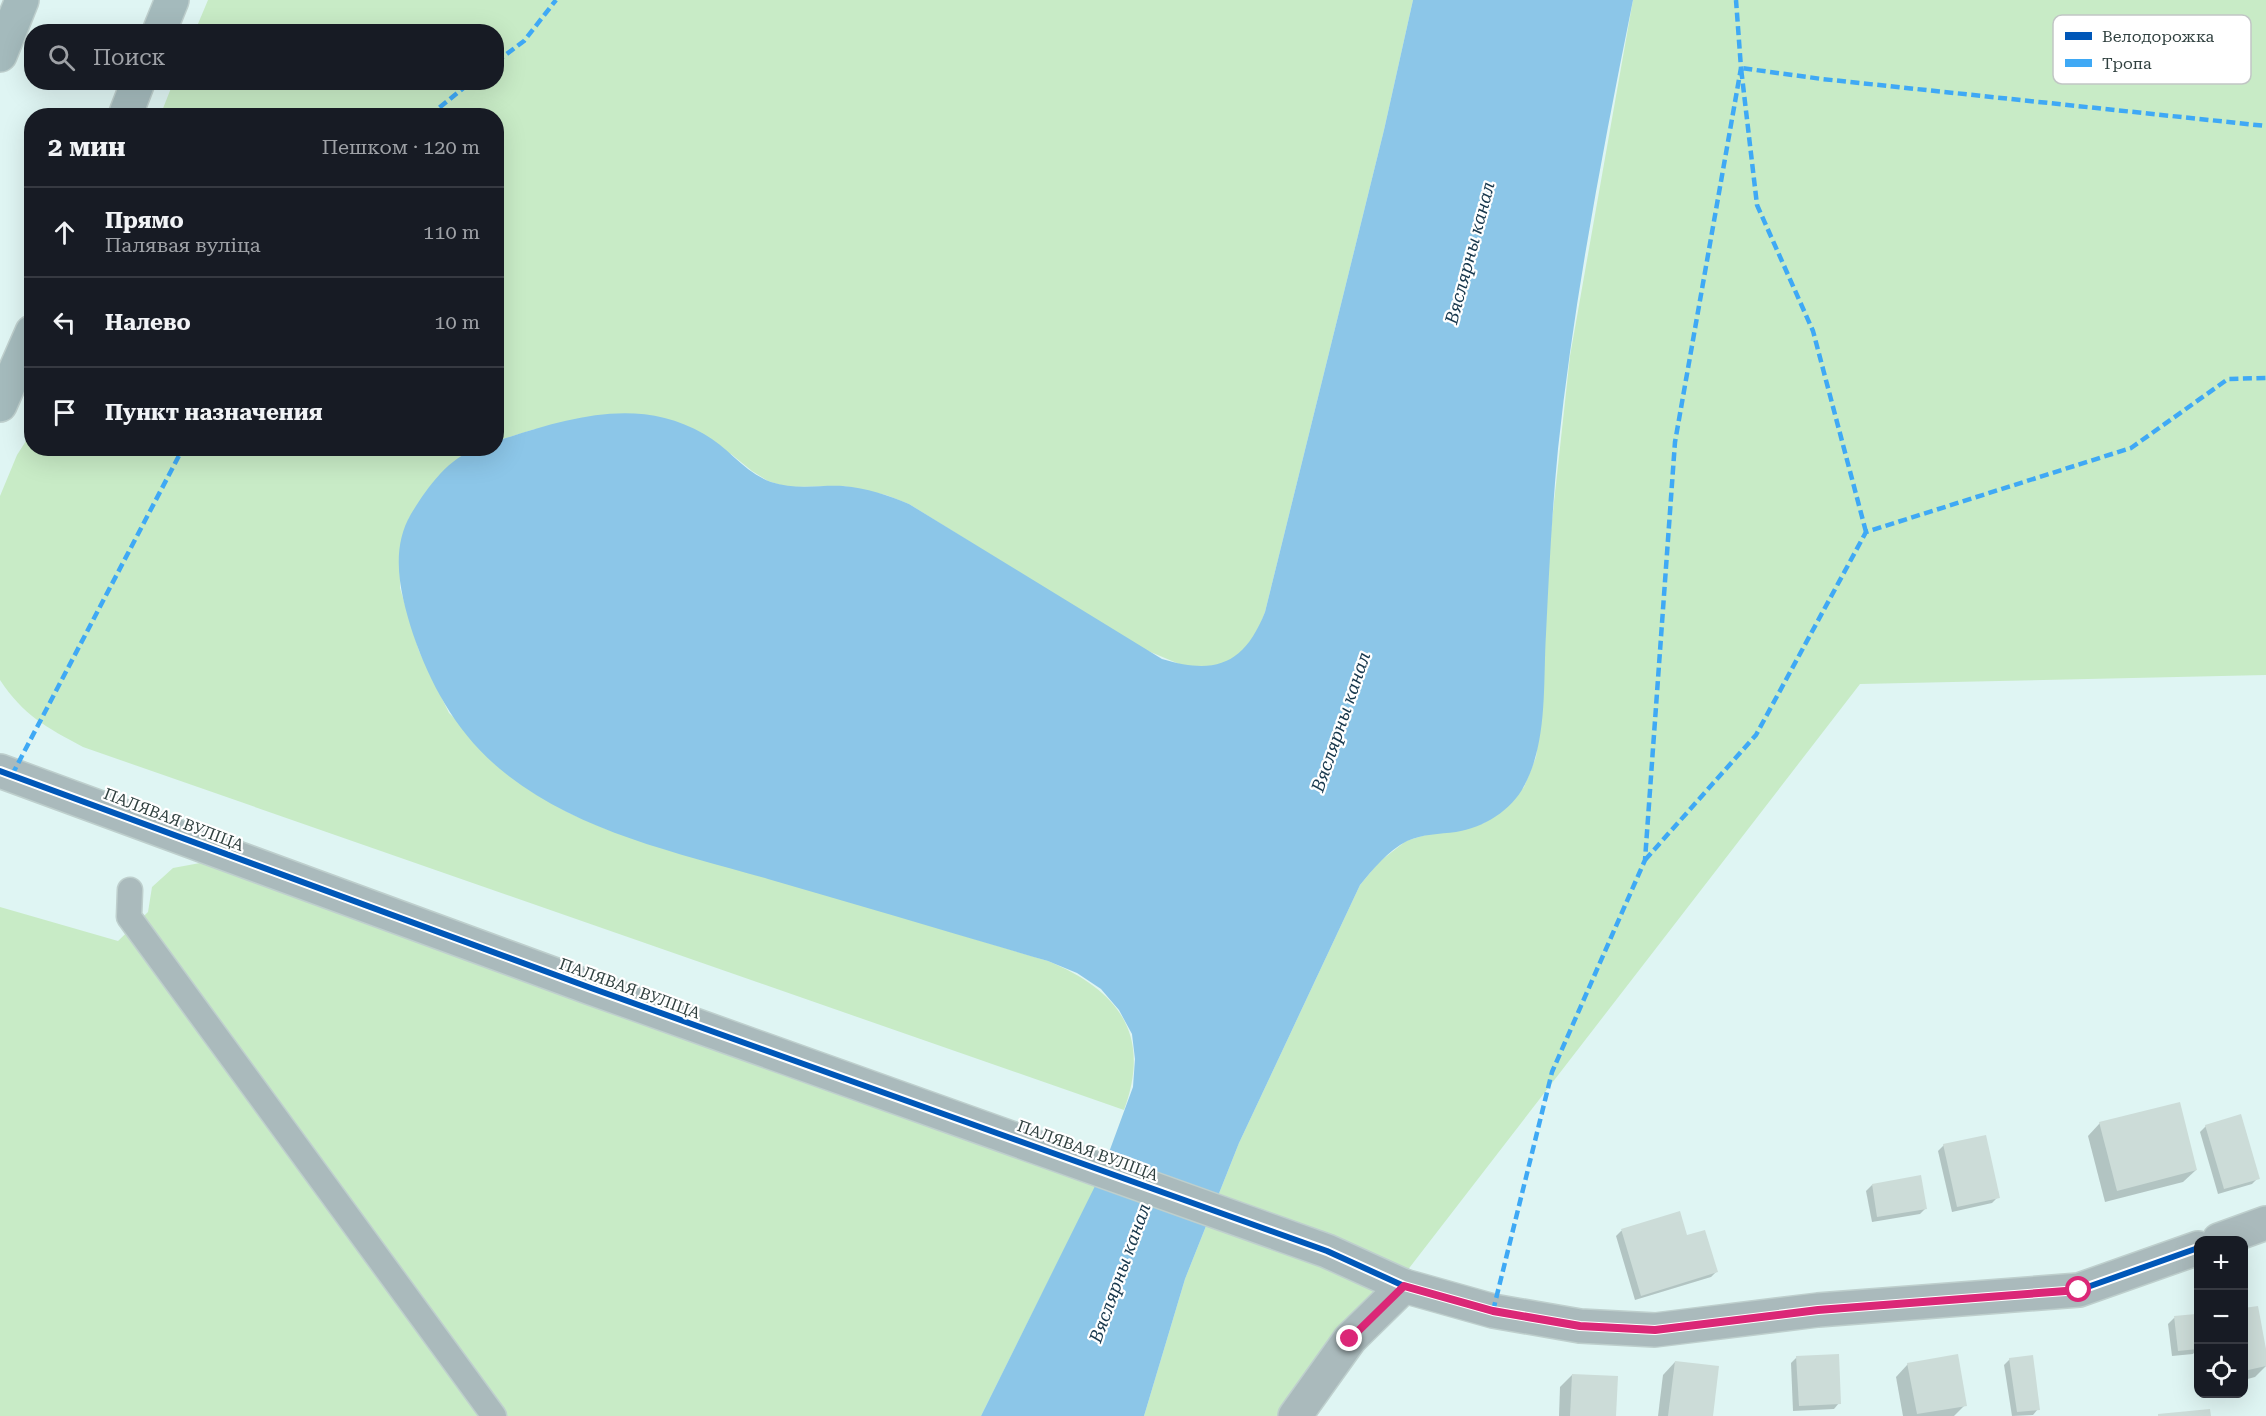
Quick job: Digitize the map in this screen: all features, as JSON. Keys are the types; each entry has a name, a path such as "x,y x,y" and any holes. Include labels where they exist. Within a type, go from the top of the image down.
{"main road":[{"path":"0,55 22,0"},
{"path":"162,24 172,0"},
{"path":"128,108 135,90"},
{"path":"0,405 24,350"}],"street":[{"name":"ПАЛЯВАЯ ВУЛІЦА","path":"0,771 591,988 1327,1251 1404,1286 1504,1312 1580,1326 1655,1330 1818,1310 2079,1290 2194,1250"},
{"path":"2230,1236 2266,1223"},
{"path":"1295,1416 1350,1339 1404,1286"}],"lane":[{"path":"130,890 129,917 494,1416"}],"green space":[{"path":"208,0 1413,0 1384,130 1265,612 1257,633 1244,651 1228,662 1207,668 1184,666 1141,648 909,504 886,495 844,486 787,487 768,481 731,454 535,429 504,439 504,108 163,108 170,90 504,90 504,24 198,24"},
{"path":"1633,0 2266,0 2266,675 1860,684 1295,1416 1144,1416 1185,1279 1239,1143 1360,885 1379,862 1406,841 1432,833 1459,831 1484,823 1524,787 1536,757 1541,720 1550,539 1570,356"},
{"path":"24,444 24,456 466,456 453,463 437,479 409,518 402,538 400,588 419,651 449,713 534,793 569,813 606,829 1048,961 1073,973 1110,1001 1123,1018 1131,1037 1134,1059 1132,1083 1124,1110 83,747 47,727 18,703 0,680 0,496"},
{"path":"200,863 225,867 1102,1174 981,1416 0,1416 0,907 118,941 148,912 152,887 173,868"}],"water":[{"name":"Вяслярны канал","path":"1413,0 1633,0 1590,224 1572,337 1552,518 1543,712 1532,769 1519,795 1496,816 1466,830 1407,841 1387,855 1360,885 1239,1143 1185,1279 1144,1416 981,1416 1101,1174 1133,1087 1135,1059 1132,1034 1119,1010 1101,989 1077,973 1048,961 628,838 561,809 530,791 500,769 471,740 447,708 428,672 413,634 401,589 399,558 404,528 430,485 461,456 504,456 504,439 575,419 627,413 653,416 679,422 713,439 753,473 771,482 798,487 852,487 877,492 909,504 1162,659 1198,666 1225,661 1248,644 1265,612 1384,130"}],"building":[{"path":"2180,1102 2197,1170 2117,1191 2099,1122"},
{"path":"2241,1114 2260,1179 2224,1189 2205,1125"},
{"path":"1986,1135 2000,1198 1957,1207 1943,1144"},
{"path":"1921,1175 1927,1209 1877,1217 1872,1184"},
{"path":"1680,1211 1687,1235 1705,1230 1718,1272 1641,1296 1621,1229"},
{"path":"2258,1306 2266,1349 2266,1366 2248,1370 2248,1344 2248,1307"},
{"path":"2194,1314 2194,1349 2178,1351 2174,1316"},
{"path":"1839,1354 1841,1404 1799,1406 1796,1356"},
{"path":"1958,1354 1967,1406 1917,1414 1907,1363"},
{"path":"2033,1355 2040,1410 2017,1412 2009,1358"},
{"path":"1675,1361 1719,1366 1713,1416 1668,1416"},
{"path":"1572,1374 1618,1376 1616,1416 1570,1416"},
{"path":"2210,1409 2211,1416 2158,1416 2158,1414"}],"marked path":[{"path":"504,56 524,41 556,0"},
{"path":"1493,1311 1552,1072 1645,860 1675,442 1741,68 1736,0"},
{"path":"1866,532 1813,331 1757,205 1741,68 1822,79 2266,126"},
{"path":"439,108 461,90"},
{"path":"1645,860 1756,735 1866,532 2131,448 2228,379 2266,378"},
{"path":"12,775 179,456"}],"cycle path":[{"path":"0,771 591,988 1327,1251 1404,1286 1493,1311 1580,1326 1655,1330 1818,1310 2079,1290 2194,1249"}],"route":[{"path":"1350,1339 1404,1286 1493,1311 1580,1326 1655,1330 1818,1310 2079,1290"}]}
